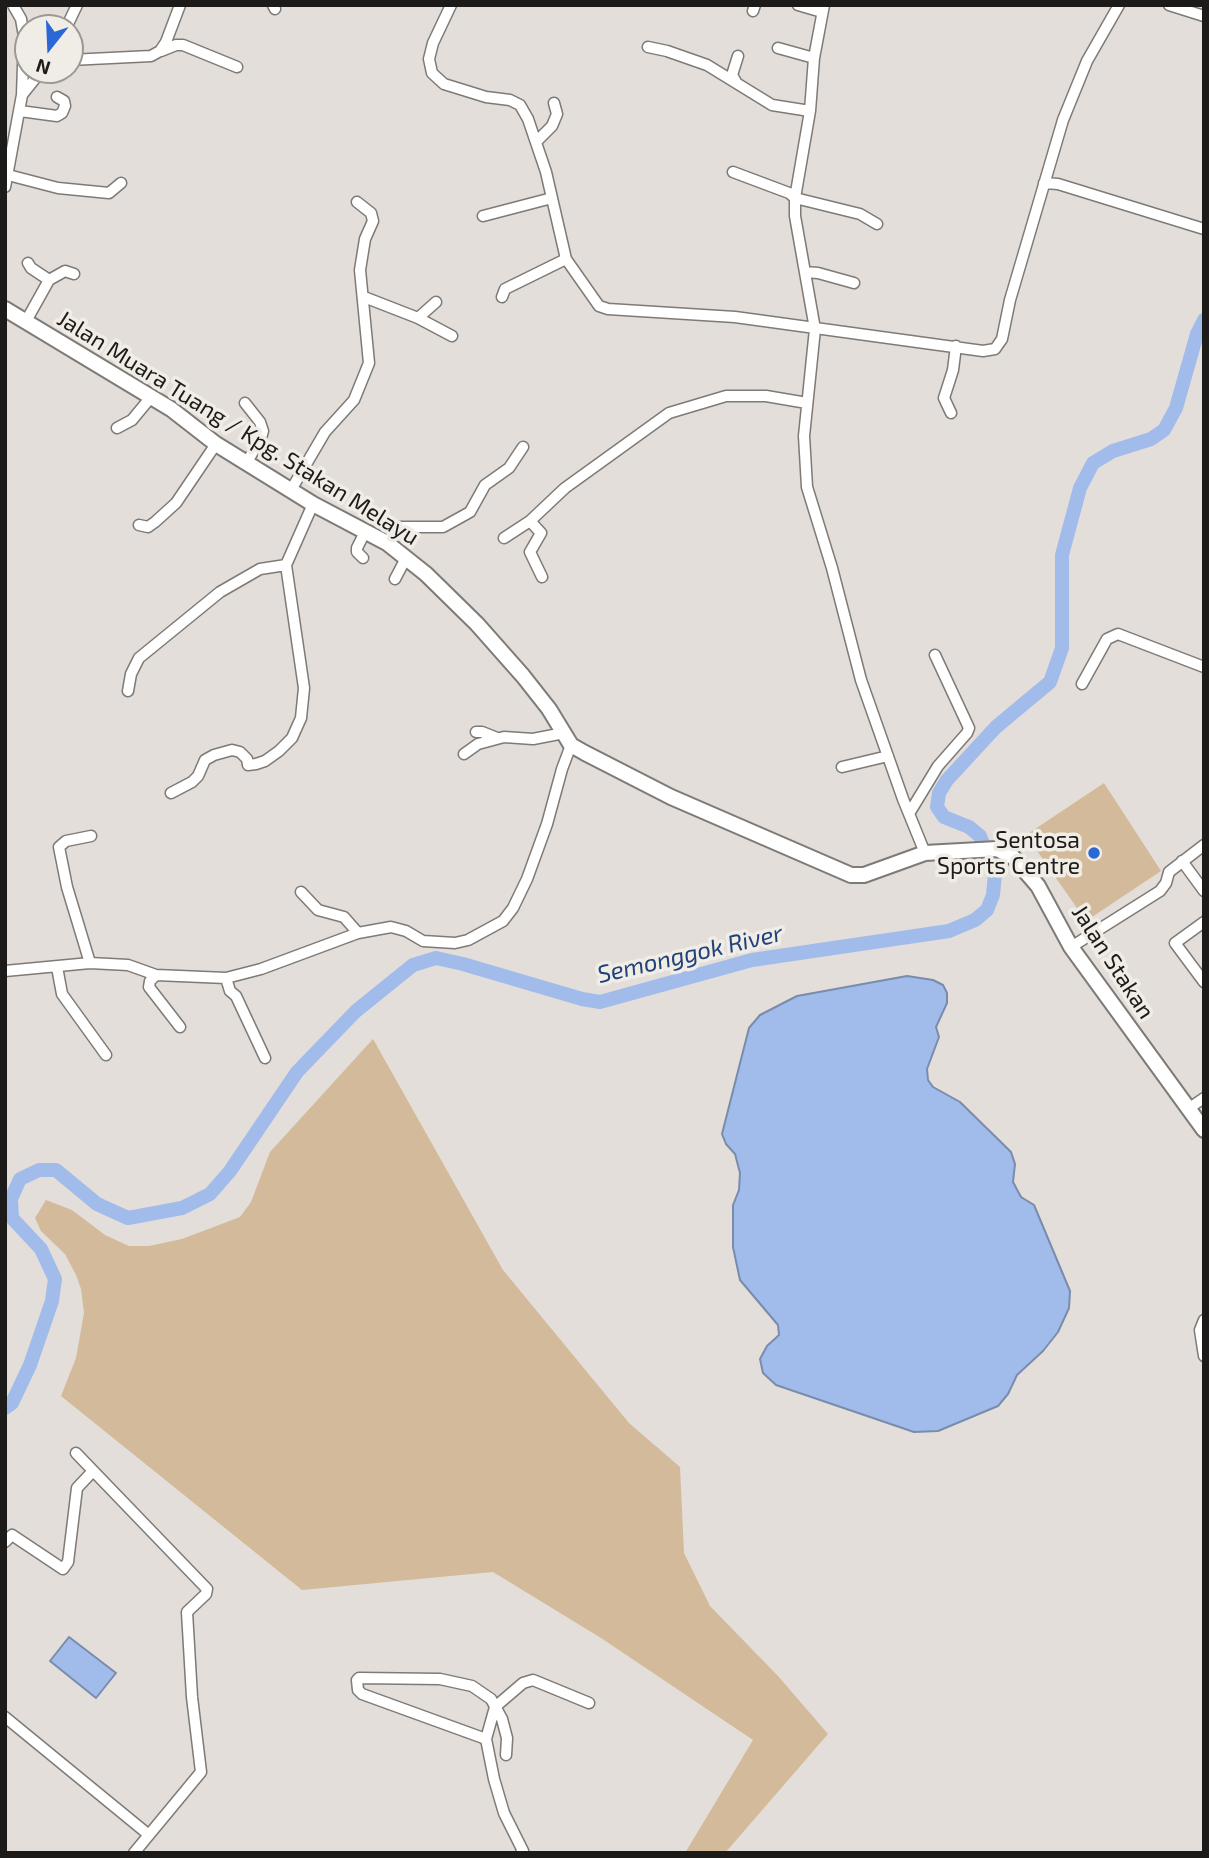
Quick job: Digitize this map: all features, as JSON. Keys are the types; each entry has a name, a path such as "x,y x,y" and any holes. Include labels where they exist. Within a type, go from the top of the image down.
{"main road":[{"name":"Jalan Muara Tuang / Kpg. Stakan Melayu","path":"5,309 172,409 216,444 313,504 387,543 426,574 477,624 523,676 567,739 671,797 851,874 864,875 925,853 967,851"},
{"name":"Jalan Stakan","path":"967,851 998,849 1013,857 1038,886 1071,947 1204,1130"}],"street":[{"path":"5,187 22,95 24,36 13,5"},
{"path":"160,51 180,5"},
{"path":"451,5 433,43 429,59 432,73 444,84 486,97 510,100 520,105 528,118 536,142 566,259 593,300 603,308 735,317 983,351 995,349 1002,340 1010,300 1062,120 1084,68 1118,5"},
{"path":"798,5 823,9 795,198 795,216 815,329 804,436 809,498 832,568 861,680 925,853"},
{"path":"1169,5 1204,16"},
{"path":"84,60 140,58 183,45 237,67"},
{"path":"648,47 707,65 772,105 810,111"},
{"path":"778,48 814,58"},
{"path":"736,82 732,75 738,56"},
{"path":"22,95 31,84"},
{"path":"20,111 60,115 65,106 57,97"},
{"path":"536,142 552,126 557,114 554,103"},
{"path":"733,172 789,193 795,198 860,215 877,224"},
{"path":"8,175 58,188 109,194 121,183"},
{"path":"1044,183 1058,184 1204,229"},
{"path":"483,216 552,198"},
{"path":"291,489 325,432 354,400 369,363 360,259 373,221 371,213 357,202"},
{"path":"502,297 505,289 566,259"},
{"path":"28,263 30,268 49,281"},
{"path":"25,323 49,281 65,271 74,274"},
{"path":"805,272 854,283"},
{"path":"364,298 418,318 452,337"},
{"path":"418,318 436,302"},
{"path":"951,413 944,398 953,370 956,346"},
{"path":"504,538 530,521 565,488 669,413 726,396 766,396 807,403"},
{"path":"117,428 132,420 151,397"},
{"path":"245,403 260,422 263,431 247,462"},
{"path":"139,525 148,527 155,523 176,503 216,444"},
{"path":"387,543 398,527 443,527 470,512 485,485 509,468 523,447"},
{"path":"171,793 192,782 198,776 205,760 214,755 232,750 240,752 247,759 248,765 256,764 272,756 292,738 301,719 304,688 286,565 313,504"},
{"path":"530,521 541,533 530,552 542,577"},
{"path":"363,558 357,548 365,532"},
{"path":"395,579 406,558"},
{"path":"128,691 131,674 139,658 210,600 250,574 275,565 286,565"},
{"path":"1082,684 1107,639 1118,634 1204,667"},
{"path":"910,813 938,766 969,728 935,655"},
{"path":"476,732 497,738"},
{"path":"5,971 90,963 128,965 156,975 226,978 261,969 358,933 391,927 406,930 423,941 454,943 468,940 503,921 513,908 547,824 567,739 497,738 478,744 464,754"},
{"path":"842,767 888,756"},
{"path":"90,963 67,887 59,847 66,841 91,836"},
{"path":"1071,947 1160,891 1169,872 1204,845"},
{"path":"1182,861 1204,891"},
{"path":"301,892 318,910 344,917 358,933"},
{"path":"1204,922 1175,943 1204,982"},
{"path":"57,967 62,994 106,1055"},
{"path":"156,975 150,981 149,987 180,1027"},
{"path":"226,978 265,1058"},
{"path":"1188,1109 1204,1098"},
{"path":"1204,1320 1200,1330 1204,1356"},
{"path":"76,1453 207,1589 206,1594 187,1612 192,1697 201,1772 134,1853"},
{"path":"5,1542 12,1535 63,1569 68,1562 76,1488 93,1471"},
{"path":"486,1739 362,1694 358,1690 357,1680 455,1681 483,1693 491,1699 502,1719 507,1738 506,1755"},
{"path":"521,1853 523,1851 504,1813 486,1739 495,1707 523,1683 533,1680 589,1703"},
{"path":"5,1717 149,1835"}],"shaded area":[{"name":"Sentosa Sports Centre","path":"1104,783 1161,871 1086,921 1026,835"},
{"path":"373,1039 503,1270 629,1423 680,1467 684,1553 710,1606 778,1676 828,1734 725,1853 685,1853 753,1740 601,1638 493,1572 302,1590 61,1396 76,1358 84,1313 76,1275 65,1254 41,1231 35,1218 46,1200 72,1210 105,1235 129,1246 149,1246 182,1239 240,1217 251,1202 270,1152"}],"water":[{"path":"907,976 933,980 943,985 947,993 947,1003 936,1027 939,1037 927,1069 928,1080 933,1087 960,1102 1011,1152 1015,1164 1013,1182 1021,1197 1034,1205 1070,1291 1069,1308 1058,1332 1043,1351 1017,1375 1008,1394 998,1406 938,1431 914,1432 776,1385 763,1373 760,1359 767,1346 779,1335 778,1325 740,1280 733,1247 733,1205 739,1190 740,1173 735,1154 722,1134 749,1028 760,1015 797,996"},
{"path":"69,1637 116,1673 96,1698 50,1661"}],"waterway":[{"name":"Semonggok River","path":"5,1408 12,1403 30,1365 52,1301 55,1279 41,1249 12,1218 11,1199 20,1179 39,1170 56,1170 97,1204 128,1218 182,1208 210,1194 230,1171 297,1072 356,1011 413,965 436,958 600,1002 752,960 949,931 975,920 987,910 993,895 995,874 980,836 969,827 944,817 937,807 939,793 947,780 996,727 1050,682 1062,648 1062,555 1080,488 1093,463 1113,451 1151,439 1164,430 1176,408 1197,334 1204,320"}],"place":[{"name":"Sentosa Sports Centre","path":"1094,853"}]}
